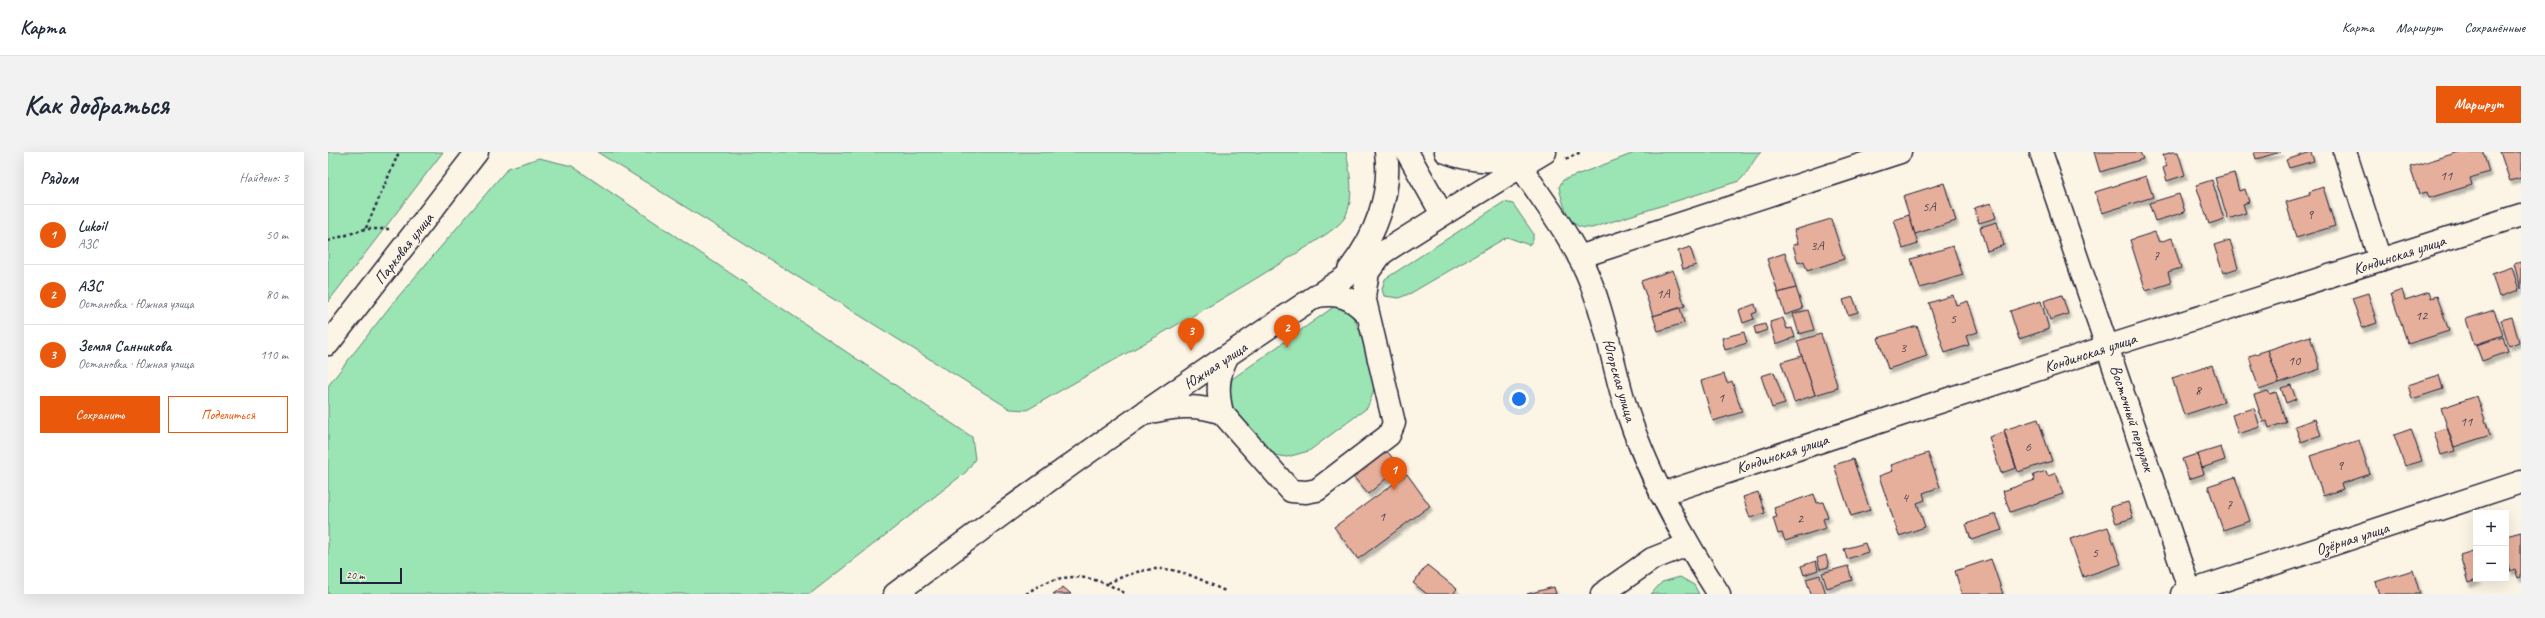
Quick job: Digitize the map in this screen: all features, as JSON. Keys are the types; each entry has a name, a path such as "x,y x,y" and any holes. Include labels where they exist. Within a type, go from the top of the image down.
{"street":[{"name":"Парковая улица","path":"328,344 477,152"},
{"path":"1340,281 1359,258 1377,222 1387,184 1386,152"},
{"path":"1407,152 1442,214"},
{"path":"1446,152 1466,160 1486,162 1537,152"},
{"name":"Южная улица","path":"895,594 1003,512 1226,357 1442,214 1545,152"},
{"path":"1579,257 1900,152"},
{"name":"Восточный переулок","path":"2041,152 2109,346 2188,593"},
{"path":"2345,152 2380,260"},
{"name":"Югорская улица","path":"1521,167 1579,257 1600,306 1626,408 1660,494 1687,545 1719,594"},
{"name":"Кондинская улица","path":"1660,494 2109,346 2521,215"},
{"path":"1143,414 1170,407 1192,406 1209,408 1222,413 1291,491 1306,492 1317,490 1390,435 1394,423 1366,312 1364,296 1368,272 1383,252"},
{"path":"1318,296 1337,294 1344,296 1357,303 1366,312"},
{"path":"1222,413 1217,385 1226,357"},
{"name":"Озёрная улица","path":"2188,593 2521,482"},
{"path":"1602,594 1652,559 1687,545"}],"path":[{"path":"365,229 399,152"},
{"path":"328,240 365,229 416,230"},
{"path":"1108,583 1133,572 1163,568 1182,572 1226,592"},
{"path":"1026,594 1040,583 1071,576 1108,583 1126,594"}],"green space":[{"path":"328,152 443,152 328,302"},
{"path":"597,152 1346,152 1351,193 1348,210 1342,222 1319,239 1257,278 1027,410 1010,409"},
{"path":"1637,152 1761,152 1739,181 1592,228 1585,228 1576,225 1566,211 1561,196 1559,187 1563,180"},
{"path":"539,158 572,166 972,437 975,459 966,472 810,594 328,594 328,386 392,304 508,168"},
{"path":"1504,202 1513,204 1533,233 1533,240 1529,245 1507,237 1411,293 1399,298 1384,296 1382,289 1385,279"},
{"path":"1335,306 1349,312 1353,317 1366,347 1374,378 1373,391 1367,408 1309,451 1287,457 1273,455 1232,409 1230,391 1232,379"},
{"path":"1680,577 1694,585 1699,594 1651,594 1662,582"}],"building":[{"path":"2094,152 2140,152 2143,159 2100,172"},
{"path":"2178,152 2185,175 2167,181 2163,168 2167,166 2163,155"},
{"path":"2254,152 2281,152 2256,159"},
{"path":"2311,152 2314,161 2289,168 2286,160"},
{"path":"2459,152 2483,152 2489,172 2470,178 2472,185 2429,198 2427,192 2419,194 2410,167"},
{"path":"2500,152 2521,152 2521,178 2510,181"},
{"path":"2234,173 2239,191 2245,189 2249,202 2243,204 2246,213 2228,219 2215,178"},
{"path":"2146,176 2153,197 2102,213 2095,192"},
{"path":"2212,180 2224,219 2209,224 2196,185"},
{"path":"1944,183 1956,221 1915,234 1903,196"},
{"path":"2323,187 2335,226 2296,238 2286,202 2310,195 2309,192"},
{"path":"2179,194 2185,212 2155,221 2149,203"},
{"path":"1991,203 1996,218 1979,223 1974,208"},
{"path":"1909,215 1918,244 1903,249 1894,220"},
{"path":"1831,219 1844,259 1807,271 1804,261 1798,263 1793,245 1798,244 1794,230"},
{"path":"1997,222 2004,245 1987,251 1980,227"},
{"path":"2155,232 2159,242 2172,238 2181,268 2168,272 2171,283 2146,291 2130,240"},
{"path":"2230,240 2238,268 2223,273 2214,245"},
{"path":"1953,246 1963,275 1920,288 1911,259"},
{"path":"1690,247 1696,265 1683,269 1678,251"},
{"path":"1785,253 1796,288 1778,293 1767,259"},
{"path":"2521,262 2521,289 2514,264"},
{"path":"2512,267 2519,290 2499,297 2492,274"},
{"path":"1673,270 1685,306 1653,316 1641,281"},
{"path":"1796,288 1803,309 1785,315 1778,293"},
{"path":"2402,290 2405,300 2429,292 2431,298 2437,296 2449,331 2408,344 2391,294"},
{"path":"2368,293 2377,323 2362,328 2352,298"},
{"path":"1953,295 1956,305 1968,301 1978,332 1966,336 1969,345 1945,353 1929,303"},
{"path":"2062,295 2068,314 2050,320 2044,301"},
{"path":"1853,297 1858,312 1848,315 1843,300"},
{"path":"2041,301 2049,329 2019,339 2010,311"},
{"path":"1755,304 1757,312 1752,314 1754,319 1743,323 1739,310"},
{"path":"1680,308 1684,323 1658,331 1653,316"},
{"path":"1808,310 1814,330 1799,334 1793,314"},
{"path":"2494,310 2503,335 2474,345 2466,319"},
{"path":"2512,317 2519,342 2509,346 2501,320"},
{"path":"1783,318 1787,329 1792,328 1795,337 1776,344 1770,322"},
{"path":"1765,324 1767,330 1756,334 1754,327"},
{"path":"1917,326 1927,356 1888,369 1878,338"},
{"path":"1744,332 1747,343 1725,350 1722,338"},
{"path":"1821,334 1838,388 1815,395 1797,341"},
{"path":"2310,336 2320,369 2279,383 2268,350"},
{"path":"2503,337 2508,352 2482,361 2476,345"},
{"path":"2268,350 2279,383 2259,390 2249,356"},
{"path":"1802,356 1815,395 1794,402 1781,362"},
{"path":"2212,365 2224,402 2184,415 2172,378"},
{"path":"1774,372 1785,404 1772,408 1761,376"},
{"path":"1724,374 1727,383 1732,381 1742,412 1713,421 1701,381"},
{"path":"2439,375 2443,389 2412,399 2408,385"},
{"path":"2291,385 2296,399 2286,403 2281,388"},
{"path":"2268,391 2270,394 2276,392 2286,422 2269,428 2267,421 2263,422 2254,395"},
{"path":"2477,396 2490,435 2454,447 2441,408"},
{"path":"2254,408 2260,427 2238,434 2232,415"},
{"path":"2038,419 2052,461 2018,472 2004,430"},
{"path":"2315,419 2321,435 2301,442 2295,426"},
{"path":"2447,428 2455,451 2441,455 2434,432"},
{"path":"2411,429 2422,461 2405,466 2394,435"},
{"path":"2004,432 2016,468 2001,473 1989,437"},
{"path":"1372,433 1400,467 1368,494 1339,460"},
{"path":"2359,440 2370,474 2341,484 2343,489 2323,496 2310,456"},
{"path":"2221,447 2225,460 2202,468 2198,454"},
{"path":"1928,453 1940,487 1923,493 1925,500 1917,503 1925,527 1899,536 1879,476 1893,471 1891,465"},
{"path":"2197,454 2204,474 2189,479 2182,459"},
{"path":"1853,459 1870,510 1851,516 1834,465"},
{"path":"2046,471 2048,476 2056,473 2063,494 2010,512 2003,491 2035,480 2033,475"},
{"path":"1407,474 1430,506 1358,559 1334,527"},
{"path":"2235,477 2250,521 2223,530 2208,486"},
{"path":"1758,492 1765,513 1750,518 1743,497"},
{"path":"1814,494 1817,503 1823,502 1828,517 1823,519 1826,528 1785,541 1782,533 1778,534 1773,518 1777,517 1774,508"},
{"path":"2128,502 2133,518 2116,523 2110,507"},
{"path":"1996,514 2002,530 1971,540 1966,524"},
{"path":"2108,527 2121,564 2083,577 2070,539"},
{"path":"2521,532 2521,577 2518,578 2515,569 2510,571 2509,568 2509,535"},
{"path":"1865,543 1868,552 1847,559 1844,549"},
{"path":"2473,551 2473,581 2468,583 2460,555"},
{"path":"1826,555 1829,567 1820,569 1817,558"},
{"path":"1991,559 2003,594 1962,594 1955,571"},
{"path":"1816,561 1818,570 1804,575 1801,566"},
{"path":"1427,565 1457,589 1453,594 1427,594 1413,583"},
{"path":"1848,566 1852,580 1827,588 1822,573"},
{"path":"2413,570 2420,594 2379,594 2375,582"},
{"path":"1820,575 1826,594 1811,594 1806,579"},
{"path":"1063,587 1071,594 1053,594"},
{"path":"1554,587 1556,594 1527,594"}],"place":[{"name":"АЗС","path":"1287,348"},
{"name":"Земля Санникова","path":"1191,351"},
{"name":"Lukoil","path":"1394,490"}]}
